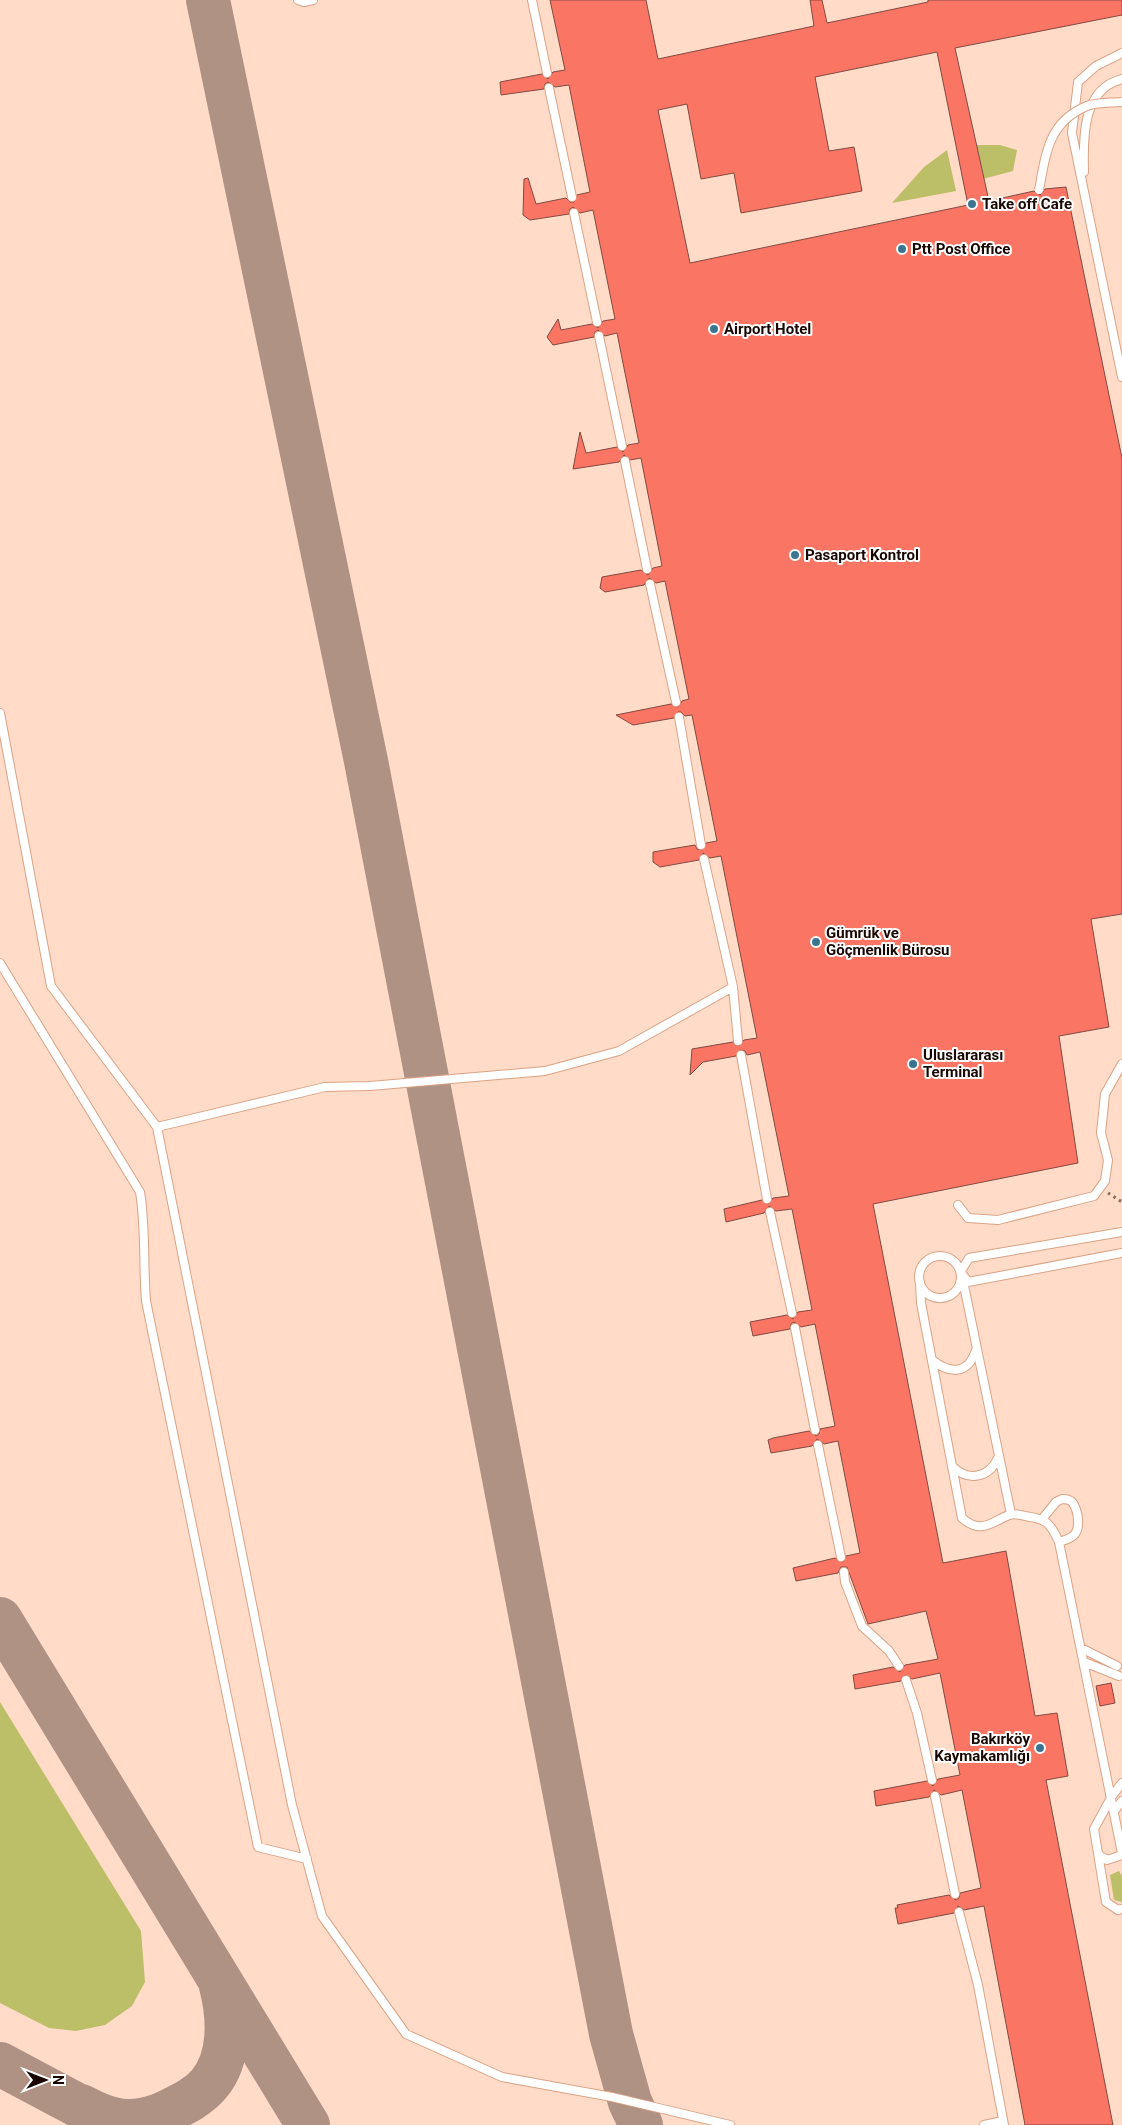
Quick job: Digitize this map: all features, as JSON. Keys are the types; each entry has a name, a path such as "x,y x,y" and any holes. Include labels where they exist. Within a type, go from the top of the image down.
{"lane":[{"path":"298,0 304,2 313,0"},
{"path":"532,0 546,73"},
{"path":"1122,53 1096,66 1078,82 1072,132 1122,377"},
{"path":"1084,190 1083,132 1096,95 1112,82 1122,79"},
{"path":"549,88 572,197"},
{"path":"1039,190 1047,148 1059,124 1087,106 1122,102"},
{"path":"574,214 597,322"},
{"path":"599,336 622,446"},
{"path":"625,461 647,569"},
{"path":"650,584 676,702"},
{"path":"0,713 51,986 157,1127 292,1805 322,1916 406,2034 502,2077 612,2097 730,2125"},
{"path":"679,717 701,844"},
{"path":"704,859 733,987 738,1041"},
{"path":"0,963 140,1192 144,1215 146,1301 258,1847 307,1859"},
{"path":"157,1127 325,1087 370,1086 545,1071 620,1051 733,987"},
{"path":"741,1056 766,1199"},
{"path":"958,1205 968,1218 998,1220 1094,1196 1105,1180 1108,1160 1102,1133 1105,1094 1122,1064"},
{"path":"770,1212 792,1314"},
{"path":"920,1282 922,1288 932,1297 946,1298 957,1290 962,1278 961,1271 969,1258 1122,1232"},
{"path":"1099,1855 1107,1860 1122,1854 1112,1796 1059,1542 1054,1529 1043,1518 1010,1514 987,1526 977,1526 962,1518 921,1303 920,1282 922,1268 932,1258 946,1257 958,1265 968,1282 1122,1254"},
{"path":"961,1271 1010,1514"},
{"path":"795,1328 815,1430"},
{"path":"932,1360 950,1371 958,1371 970,1364 977,1348"},
{"path":"818,1445 841,1557"},
{"path":"952,1466 958,1472 978,1476 987,1473 998,1458"},
{"path":"1043,1518 1062,1499 1070,1500 1073,1504 1079,1525 1077,1532 1073,1537 1059,1542"},
{"path":"844,1572 845,1582 862,1626 889,1651 899,1666"},
{"path":"1081,1648 1117,1666"},
{"path":"1084,1662 1119,1676"},
{"path":"906,1680 917,1713 932,1780"},
{"path":"1122,1783 1112,1796 1094,1829 1106,1902 1118,1910 1122,1909"},
{"path":"934,1796 955,1894"},
{"path":"1114,1810 1122,1801"},
{"path":"958,1912 978,1985 1004,2123 984,2125"}],"shaded area":[{"path":"974,145 1000,145 1017,150 1013,171 979,180"},
{"path":"947,150 956,191 892,203 924,167"},
{"path":"0,1702 141,1931 145,1982 132,2006 105,2025 76,2031 49,2028 0,2003"},
{"path":"1119,1871 1122,1876 1122,1902 1114,1900 1110,1875"}],"building":[{"name":"Uluslararası Terminal","path":"550,0 646,0 658,59 814,26 810,0 822,0 827,23 928,2 928,0 1122,0 1122,15 955,48 989,201 1034,191 1040,195 1045,189 1066,187 1122,458 1122,914 1091,919 1109,1027 1059,1036 1078,1163 873,1204 943,1563 1006,1551 1035,1716 1057,1713 1068,1776 1046,1780 1113,2125 1025,2125 984,1906 964,1910 958,1906 954,1913 898,1924 895,1908 898,1908 897,1905 949,1895 956,1900 959,1898 960,1893 981,1888 962,1790 941,1795 934,1790 929,1797 876,1806 874,1791 927,1781 933,1786 938,1779 960,1775 940,1673 912,1679 905,1675 901,1681 855,1689 853,1675 893,1667 900,1672 905,1665 938,1659 926,1611 868,1624 847,1567 841,1567 838,1573 796,1581 793,1568 835,1558 843,1562 846,1556 860,1553 838,1441 824,1444 817,1439 812,1446 771,1453 768,1440 809,1431 816,1436 819,1434 820,1429 835,1426 815,1324 801,1327 794,1322 791,1324 790,1329 753,1336 750,1322 787,1315 793,1319 798,1312 812,1310 792,1209 776,1211 769,1206 764,1213 726,1222 724,1209 762,1200 768,1204 773,1198 789,1196 760,1052 747,1055 745,1051 740,1050 736,1056 703,1062 690,1075 692,1049 733,1042 739,1046 744,1040 757,1038 721,856 710,858 703,853 699,860 660,867 653,862 653,852 695,845 697,849 702,850 706,843 717,841 692,715 685,716 678,712 674,718 633,725 616,715 671,704 678,707 682,701 689,699 665,581 656,583 649,578 644,585 605,592 600,588 602,577 641,570 648,575 653,568 662,566 641,458 630,460 624,455 619,462 573,469 580,432 586,453 617,447 623,452 628,445 639,443 617,333 605,336 598,330 595,332 594,337 553,345 547,337 558,319 561,330 592,324 598,328 603,321 615,319 593,210 580,213 573,207 570,209 569,214 530,220 523,215 524,179 528,178 536,204 566,198 570,202 574,202 577,195 590,192 569,85 555,87 548,82 545,84 544,89 501,95 500,82 542,74 548,79 553,72 565,70","holes":["937,52 968,205 690,263 658,110 687,104 701,179 734,173 741,213 862,191 854,147 829,151 815,77"]},
{"path":"1111,1683 1115,1703 1100,1706 1096,1686"}],"taxiway":[{"path":"208,0 366,761 611,2034 630,2102 641,2125"},
{"path":"0,1619 308,2125"},
{"path":"81,2106 109,2118 135,2121 164,2113 187,2102 201,2092 216,2074 225,2050 227,2024 221,1986"},
{"path":"0,2064 107,2121"}],"place":[{"name":"Take off Cafe","path":"972,204"},
{"name":"Ptt Post Office","path":"902,249"},
{"name":"Airport Hotel","path":"714,329"},
{"name":"Pasaport Kontrol","path":"795,555"},
{"name":"Gümrük ve Göçmenlik Bürosu","path":"816,942"},
{"name":"Uluslararası Terminal","path":"913,1064"},
{"name":"Bakırköy Kaymakamlığı","path":"1040,1748"}]}
